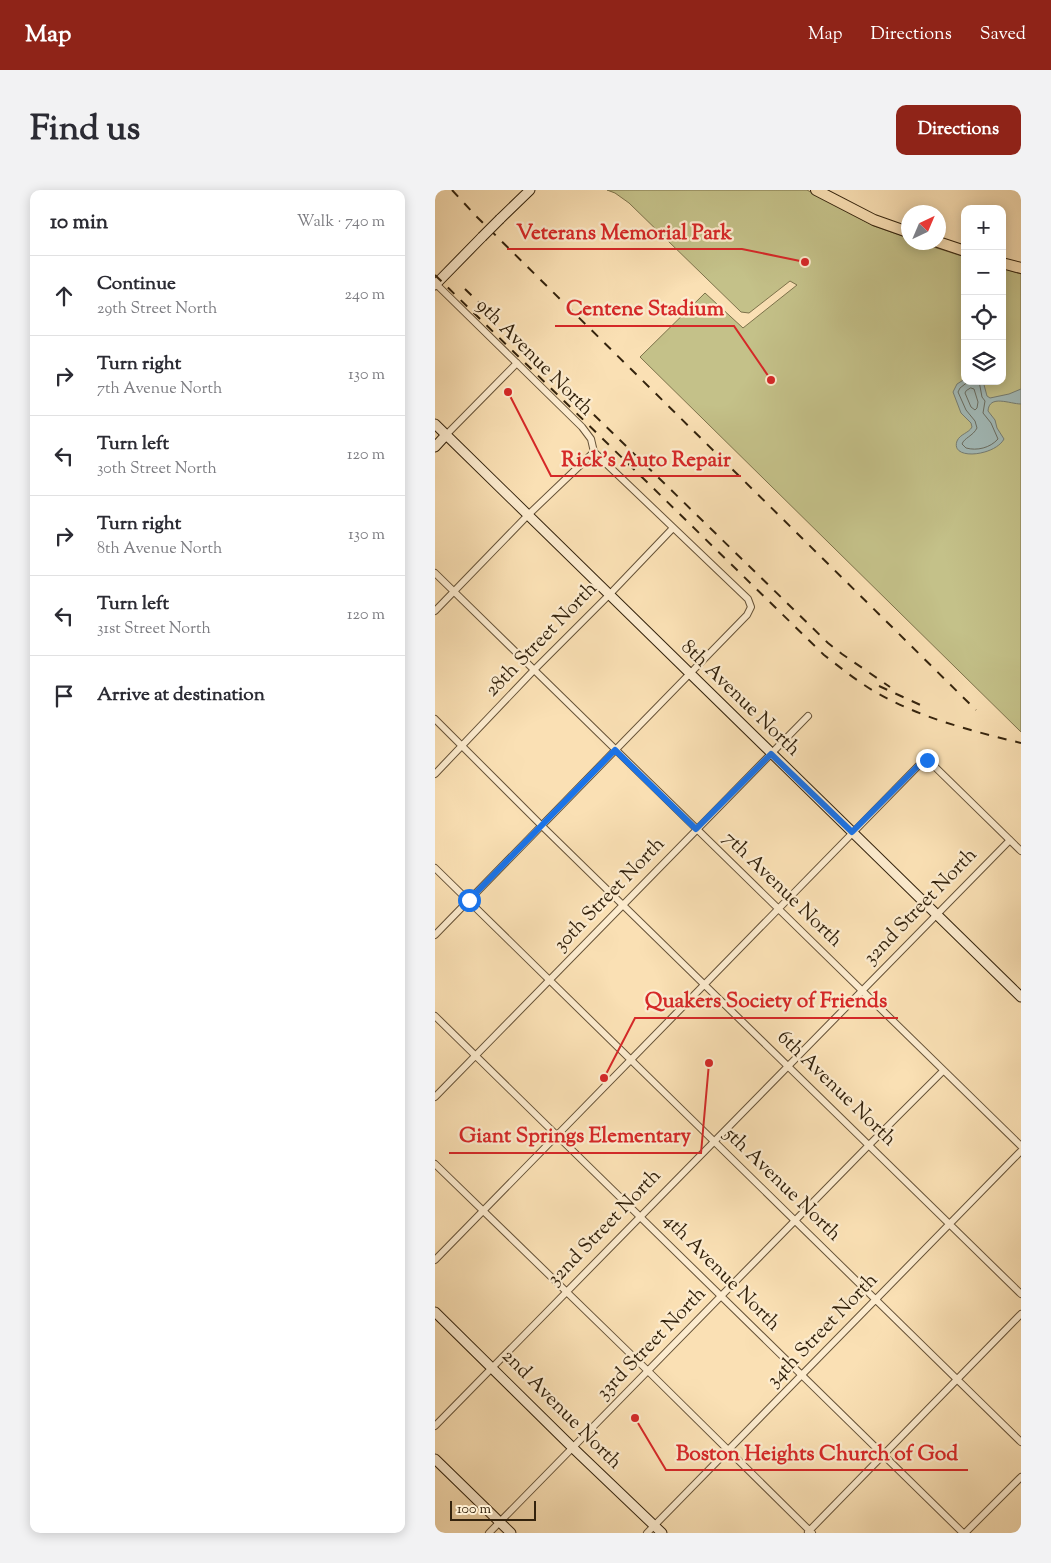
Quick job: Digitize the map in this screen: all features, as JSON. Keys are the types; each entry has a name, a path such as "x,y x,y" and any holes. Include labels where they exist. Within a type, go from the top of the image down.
{"main road":[{"path":"816,190 873,220 901,229"},
{"path":"946,244 962,250"},
{"path":"1006,263 1021,268"}],"street":[{"path":"435,284 530,190"},
{"name":"9th Avenue North","path":"435,284 582,427 591,439 594,452 748,599 751,607 747,615 690,674"},
{"path":"435,447 517,363"},
{"name":"8th Avenue North","path":"435,424 1021,997"},
{"path":"435,611 528,515 594,452"},
{"name":"28th Street North","path":"435,774 673,528"},
{"name":"7th Avenue North","path":"435,573 1021,1146"},
{"path":"435,935 690,674"},
{"name":"30th Street North","path":"435,1097 808,716"},
{"name":"6th Avenue North","path":"435,719 1021,1294"},
{"path":"435,1260 777,908 923,761 931,762 1021,850"},
{"name":"32nd Street North","path":"435,1426 1010,840"},
{"name":"5th Avenue North","path":"435,868 1021,1442"},
{"name":"4th Avenue North","path":"435,1016 964,1533"},
{"name":"33rd Street North","path":"489,1533 943,1071"},
{"name":"34th Street North","path":"647,1533 803,1376 1021,1151"},
{"path":"435,1164 648,1371 809,1532 1021,1314"},
{"name":"2nd Avenue North","path":"435,1312 662,1533"},
{"path":"435,1459 511,1533"},
{"path":"964,1533 1021,1477"}],"shaded area":[{"path":"607,190 807,190 874,226 901,236 901,250 943,250 961,256 961,385 1006,385 1006,269 1021,274 1021,732 640,357 705,293 743,328 797,285 790,281 749,313 741,312 629,203"}],"water":[{"path":"961,382 961,385 984,385 987,396 990,398 1021,389 1021,404 996,401 989,406 988,411 995,420 997,428 1004,439 999,445 975,454 960,452 957,447 957,441 972,427 971,423 961,413 953,392 957,384"}],"railway":[{"path":"452,190 476,216 976,710"},
{"path":"435,275 824,655 870,689 911,710 929,717 1021,743"},
{"path":"465,289 828,643 890,687"},
{"path":"879,686 927,708"}],"place":[{"name":"Veterans Memorial Park","path":"805,262"},
{"name":"Centene Stadium","path":"771,380"},
{"name":"Rick's Auto Repair","path":"508,392"},
{"name":"Giant Springs Elementary","path":"709,1063"},
{"name":"Quakers Society of Friends","path":"604,1078"},
{"name":"Boston Heights Church of God","path":"635,1418"}],"route":[{"path":"469,900 615,750 696,829 771,754 852,832 923,761 927,760"}]}
